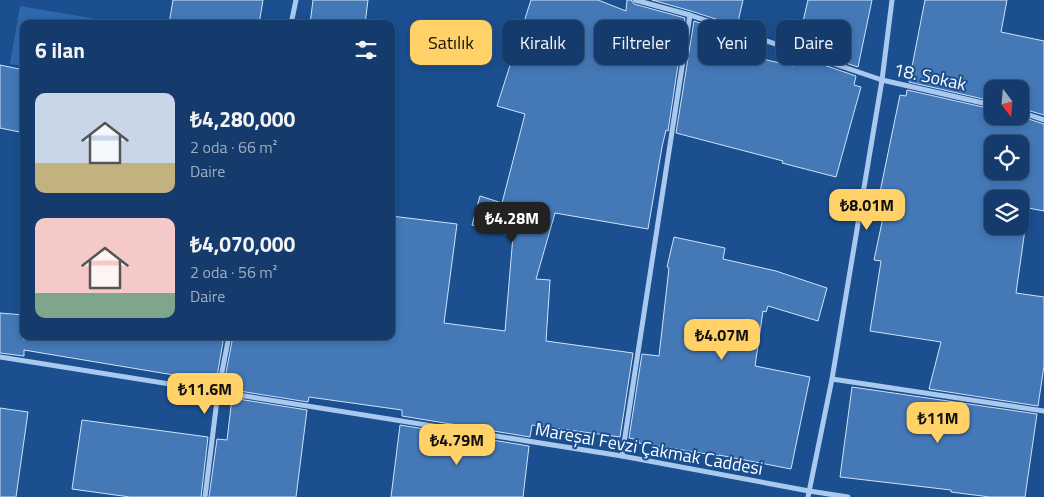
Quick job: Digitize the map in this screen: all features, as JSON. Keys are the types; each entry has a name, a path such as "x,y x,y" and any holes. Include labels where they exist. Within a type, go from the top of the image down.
{"street":[{"path":"292,20 296,0"},
{"name":"18. Sokak","path":"635,0 690,15 882,80 984,103"},
{"path":"809,494 832,379 882,80 892,0"},
{"path":"622,456 690,15"},
{"path":"1029,115 1044,120"},
{"path":"205,497 218,392 228,340"},
{"name":"Mareşal Fevzi Çakmak Caddesi","path":"0,357 622,456 809,494 848,497"},
{"path":"832,379 1044,411"}],"shaded area":[{"path":"20,6 102,20 20,20 20,65 10,64"}],"building":[{"path":"173,0 263,0 260,20 170,20"},
{"path":"313,0 368,0 366,20 310,20"},
{"path":"531,0 598,0 626,11 627,0 631,0 634,4 685,18 685,20 594,20 594,65 678,65 668,131 666,130 662,147 648,229 555,213 536,279 550,280 546,341 633,353 620,437 532,425 530,437 402,416 402,410 309,397 308,402 233,390 234,385 224,383 232,340 395,340 395,216 457,224 444,323 505,331 513,236 472,225 480,196 502,203 525,114 497,106 510,65 584,65 584,20 525,20"},
{"path":"652,0 743,0 738,20 719,20"},
{"path":"808,0 872,0 858,67 851,65 851,20 803,20"},
{"path":"925,0 1007,0 1001,32 1044,41 1044,115 1029,111 1029,80 984,80 984,99 909,82"},
{"path":"694,21 698,22 698,65 766,65 766,60 776,62 776,65 824,65 856,76 854,85 861,87 836,177 676,133"},
{"path":"0,65 20,69 20,132 0,128"},
{"path":"907,90 984,107 984,125 1029,125 1029,119 1044,124 1044,211 1029,208 1029,190 984,190 984,235 1024,235 1016,293 1044,297 1044,366 1038,406 929,389 941,342 870,331 881,261 874,260 888,194 880,192 900,95 906,96"},
{"path":"674,237 725,248 723,259 776,271 827,288 818,321 768,306 766,312 763,311 755,366 810,377 791,469 719,455 639,443 639,440 629,438 642,354 659,356 669,268 667,267"},
{"path":"0,313 20,315 20,340 223,340 216,382 24,350 24,356 0,353"},
{"path":"852,387 1037,414 1025,497 990,497 951,492 951,490 840,477"},
{"path":"232,398 307,410 296,497 209,497 217,439 227,440"},
{"path":"0,408 28,412 16,497 0,497"},
{"path":"82,420 208,437 201,497 130,497 72,489"},
{"path":"400,425 529,446 523,497 391,497"}]}
